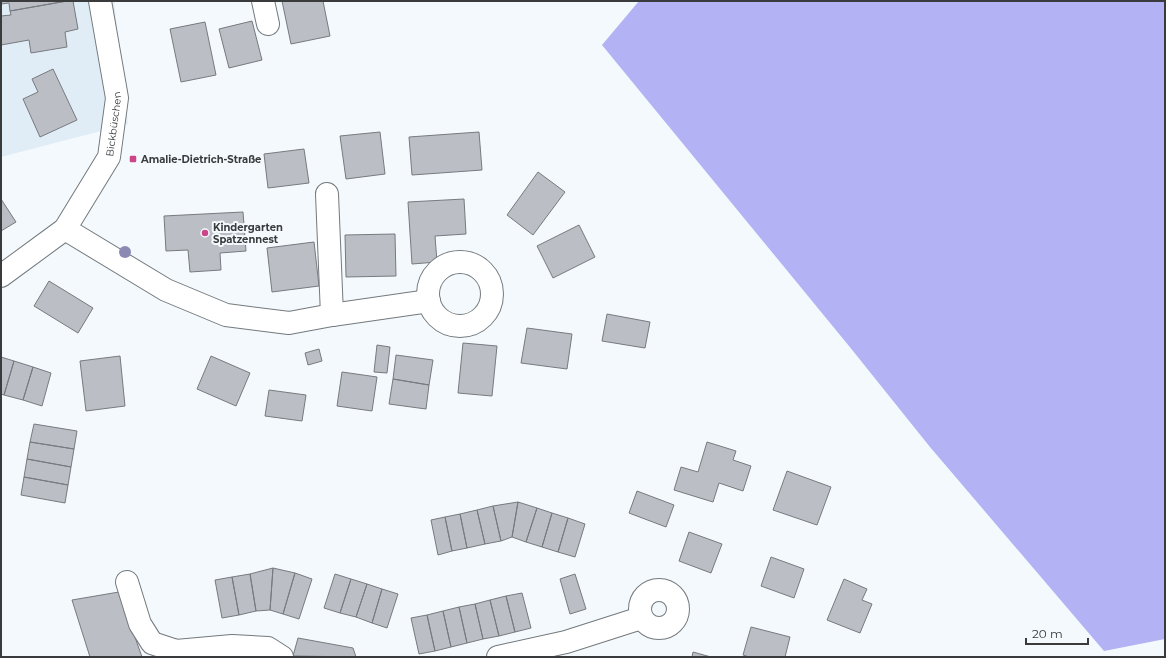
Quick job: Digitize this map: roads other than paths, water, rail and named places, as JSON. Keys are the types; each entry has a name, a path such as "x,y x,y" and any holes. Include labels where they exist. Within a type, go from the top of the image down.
{"street":[{"name":"Bickbüschen","path":"1,276 65,229 108,157 117,98 100,1"},
{"path":"263,1 268,24"},
{"path":"327,194 332,315"},
{"path":"65,229 166,290 226,315 289,323 332,315 429,301"},
{"path":"127,582 140,624 152,643 176,651 232,646 268,648 282,657"},
{"path":"498,657 566,642 641,618"}],"place":[{"name":"Amalie-Dietrich-Straße","path":"133,159"},
{"name":"Kindergarten Spatzennest","path":"205,233"}]}
